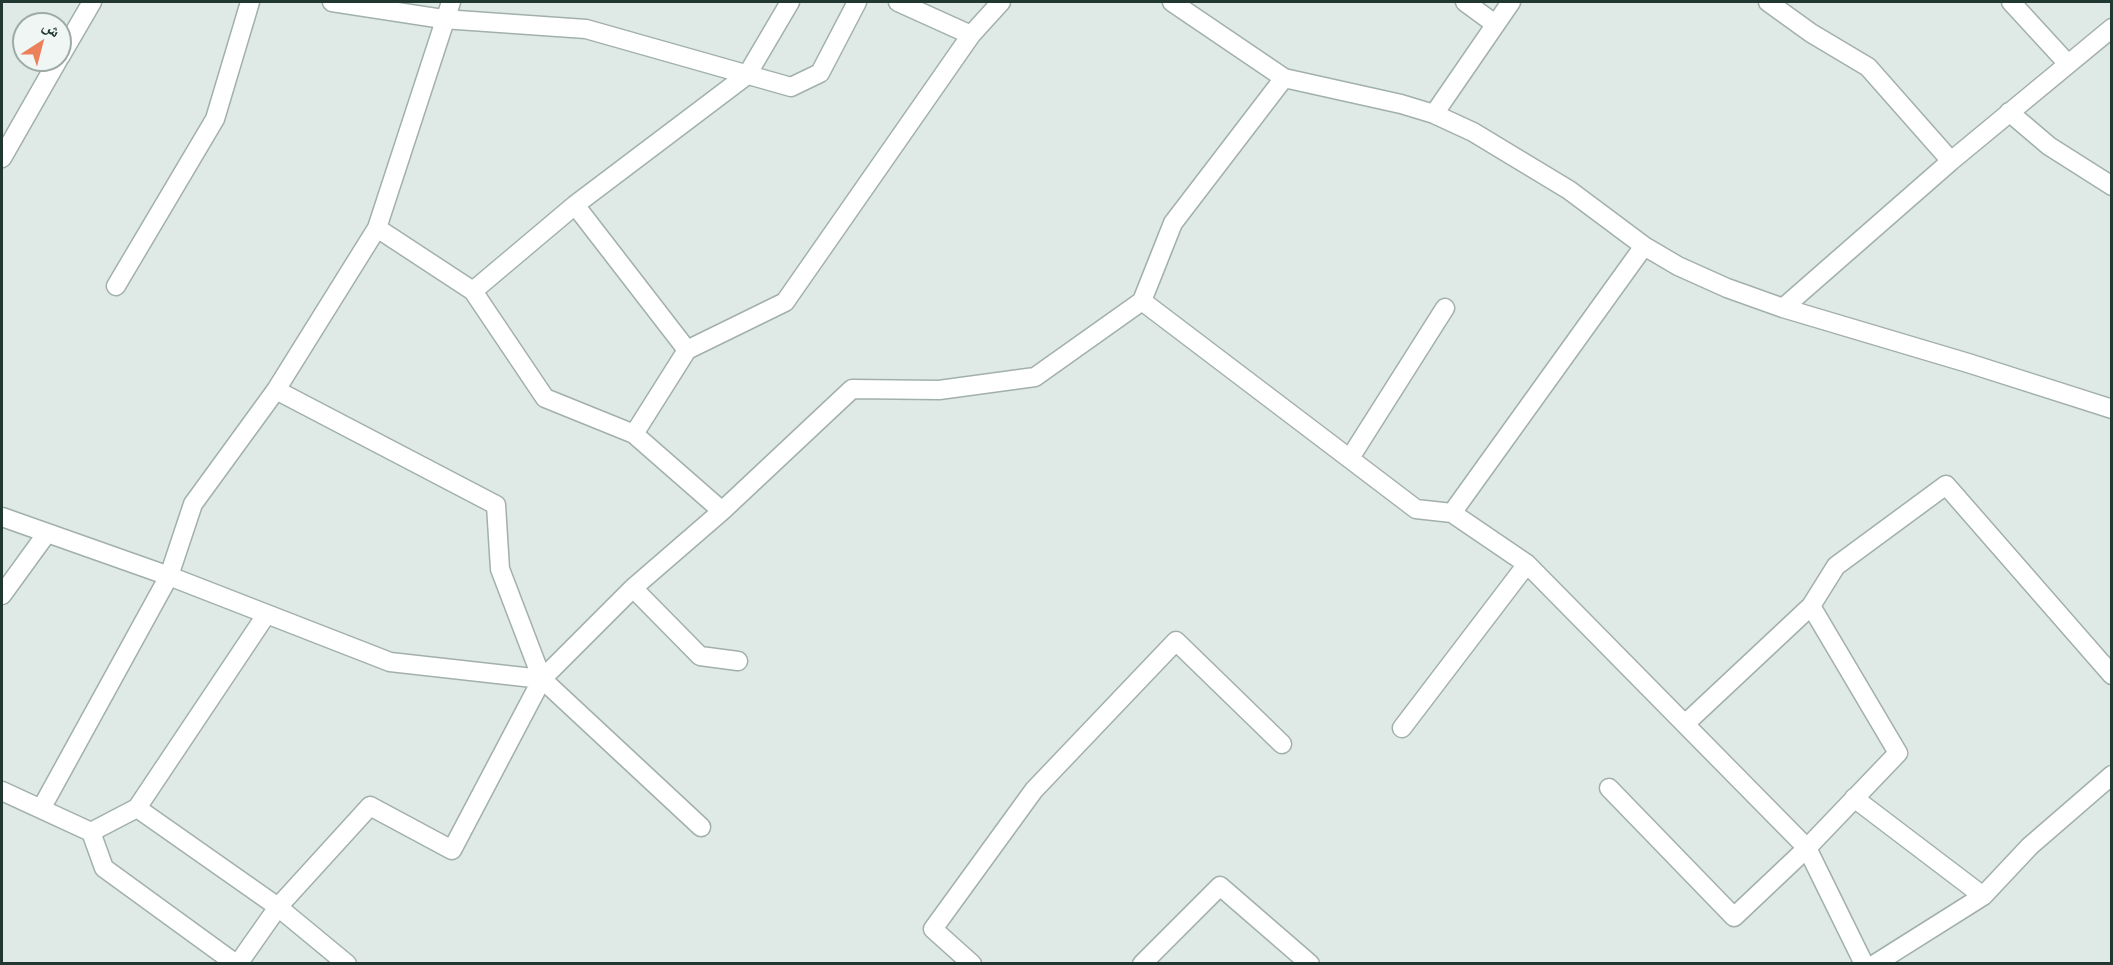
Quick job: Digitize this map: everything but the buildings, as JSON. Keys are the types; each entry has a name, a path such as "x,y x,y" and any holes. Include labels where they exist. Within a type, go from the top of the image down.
{"street":[{"path":"72,36 92,2"},
{"path":"116,286 214,119 250,2"},
{"path":"332,2 447,10 586,29 791,87 820,74 857,2"},
{"path":"473,291 575,205 747,75 790,2"},
{"path":"898,2 971,34"},
{"path":"633,434 687,350 785,302 971,34 1001,2"},
{"path":"1172,2 1284,78 1401,104 1434,114 1473,132 1538,170 1644,246 1678,266 1783,308 2112,409"},
{"path":"1465,2 1495,24"},
{"path":"1434,114 1511,2"},
{"path":"1768,2 1810,33 1868,67 1951,161"},
{"path":"2011,2 2068,64"},
{"path":"41,809 169,576 194,504 276,390 377,228 447,10"},
{"path":"1783,308 1951,161 2112,28"},
{"path":"2,158 51,72"},
{"path":"2,791 91,832 104,868 237,963 278,907 370,806 452,849 542,680 633,588 722,511 852,389 939,390 1035,377 1142,301 1173,224 1284,78"},
{"path":"2009,112 2049,146 2112,186"},
{"path":"575,205 687,350"},
{"path":"377,228 473,291 545,398 633,434 722,511"},
{"path":"1452,513 1644,246"},
{"path":"1142,301 1416,509 1452,513 1527,564 1807,848 1864,963"},
{"path":"1350,458 1445,309"},
{"path":"276,390 496,505 500,568 542,680 701,827"},
{"path":"1685,724 1810,606 1836,566 1946,485 2112,675"},
{"path":"2,517 169,576 390,663 542,680"},
{"path":"2,595 47,533"},
{"path":"1402,728 1527,564"},
{"path":"633,588 700,656 738,662"},
{"path":"1609,788 1734,917 1807,848 1898,753 1810,606"},
{"path":"91,832 137,808 266,615"},
{"path":"972,963 933,929 1034,790 1176,641 1282,744"},
{"path":"1875,963 1983,896 2030,846 2112,775"},
{"path":"1854,798 1983,896"},
{"path":"137,808 278,907 347,963"},
{"path":"1142,963 1220,886 1310,963"}]}
